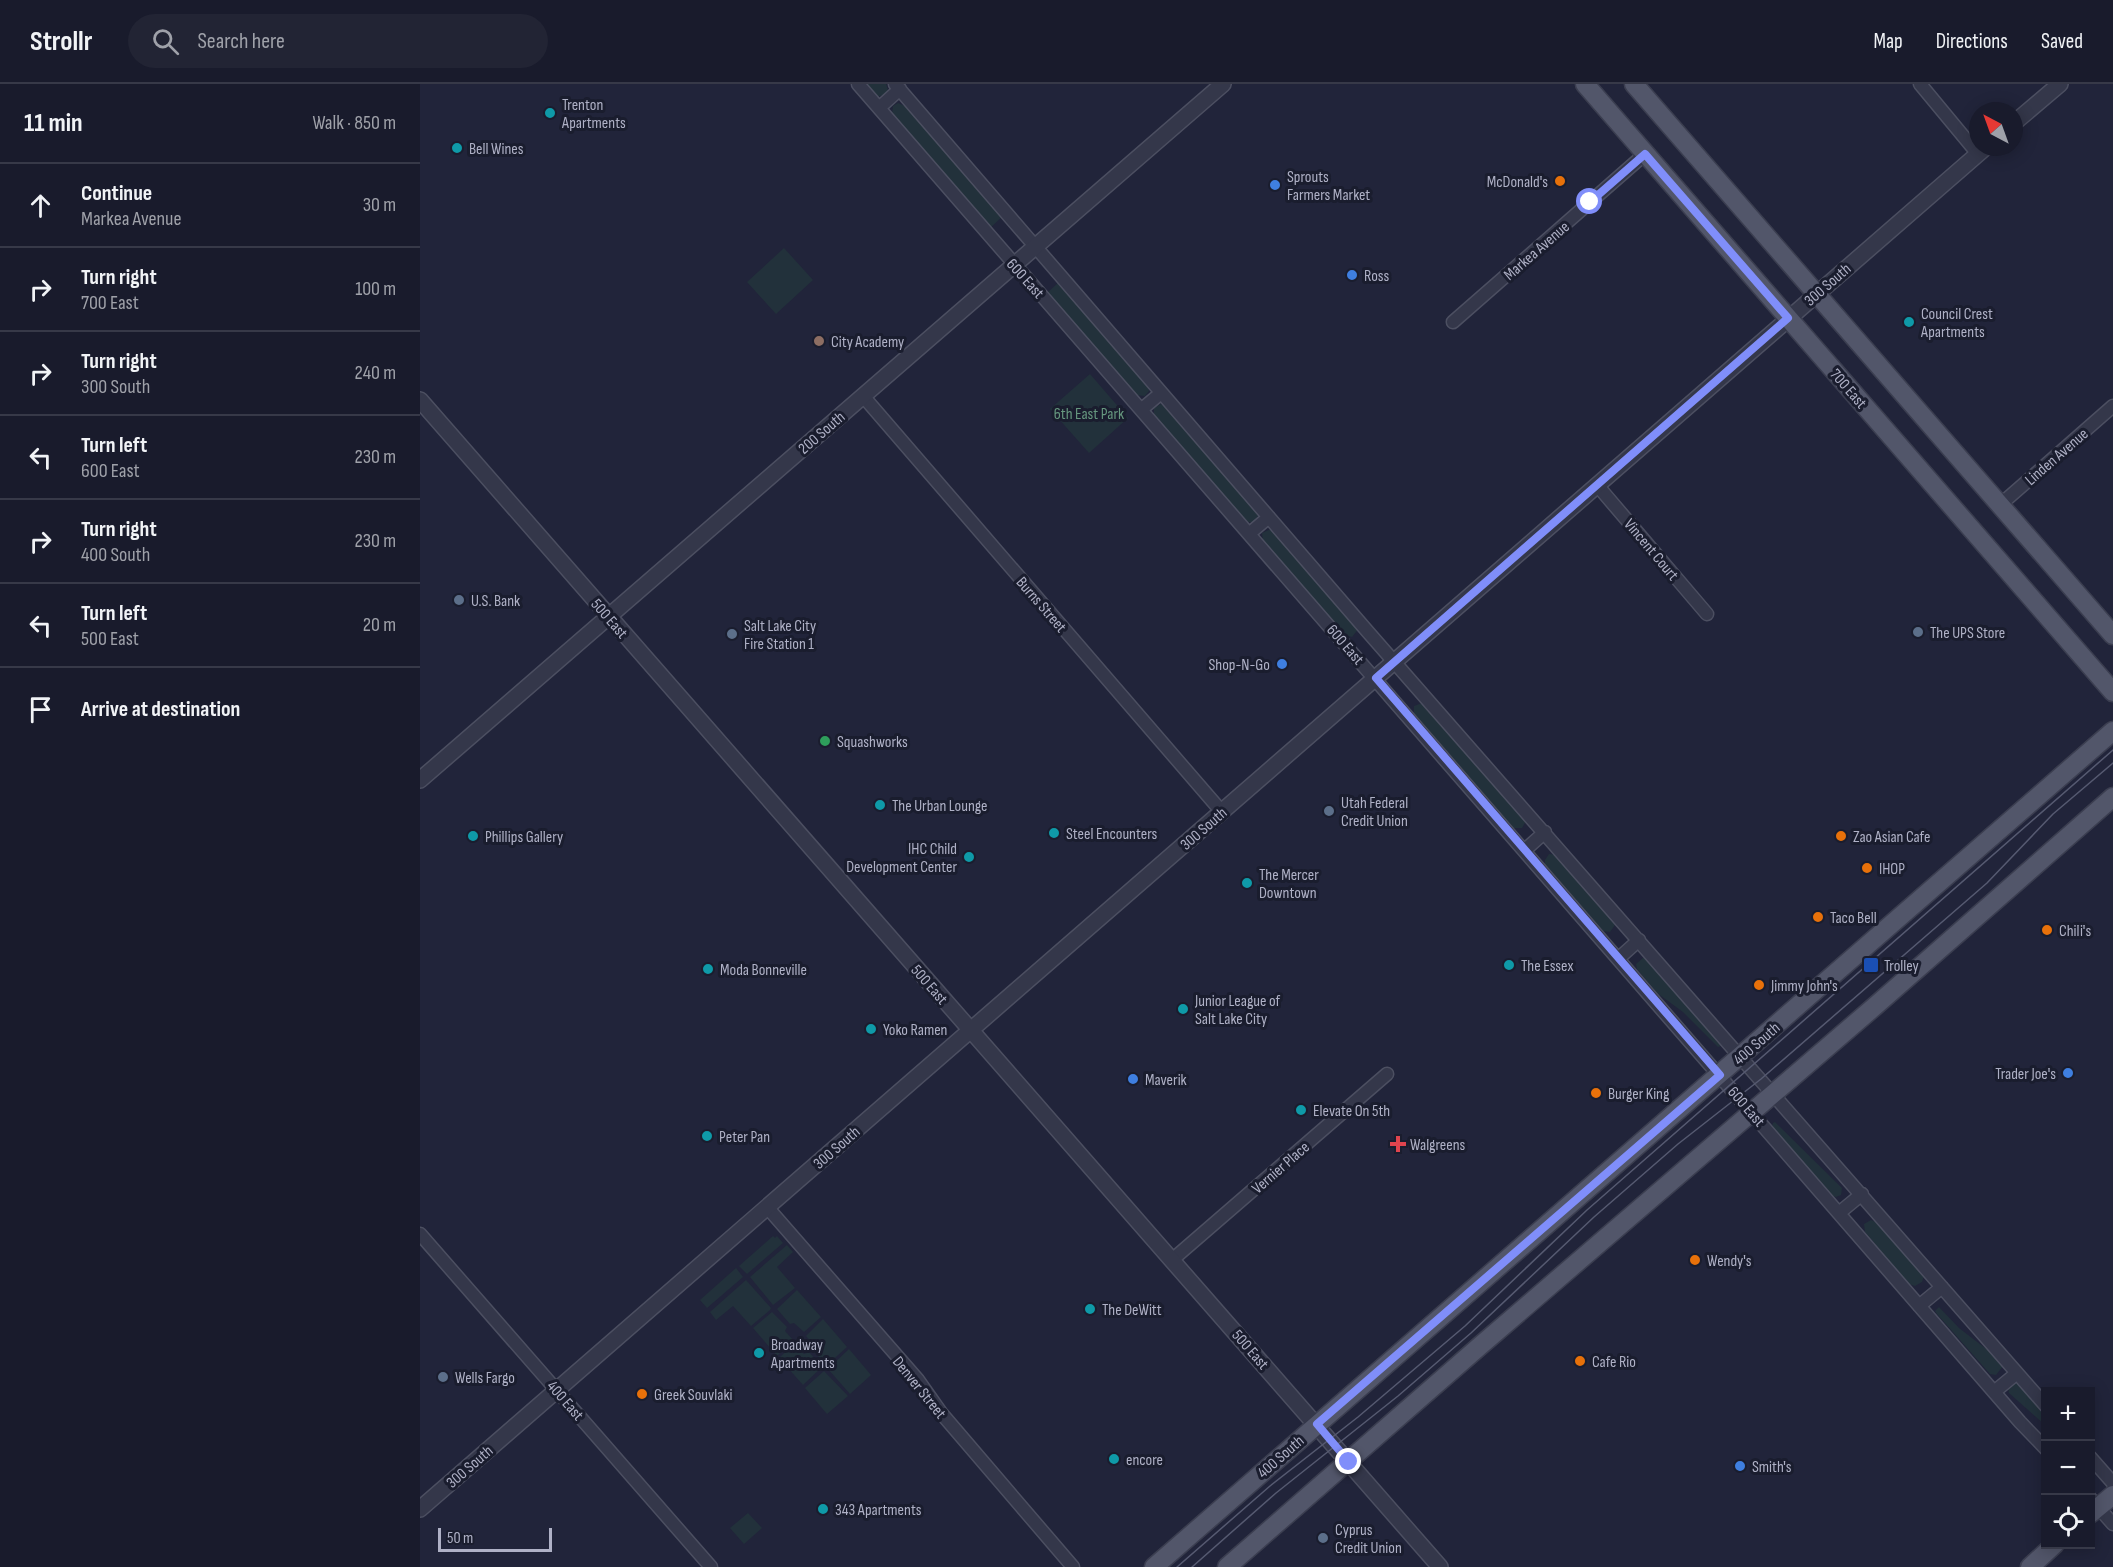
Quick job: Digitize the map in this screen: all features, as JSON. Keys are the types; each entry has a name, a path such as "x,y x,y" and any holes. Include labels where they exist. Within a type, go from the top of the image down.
{"main road":[{"name":"700 East","path":"1585,84 2113,692"},
{"path":"1634,84 2113,635"},
{"name":"400 South","path":"1154,1567 2113,731"},
{"path":"1227,1567 2113,797"},
{"path":"2095,1506 2113,1495"},
{"path":"2030,1567 2050,1549"}],"street":[{"name":"600 East","path":"858,84 1919,1306 2041,1443"},
{"name":"200 South","path":"420,780 1223,84"},
{"path":"1920,84 1969,136"},
{"path":"2023,115 2060,84"},
{"name":"600 East","path":"897,87 1269,517 2041,1400"},
{"path":"879,108 897,87"},
{"name":"Markea Avenue","path":"1453,322 1645,154"},
{"name":"300 South","path":"420,1509 1975,156"},
{"path":"1142,409 1161,393"},
{"name":"Burns Street","path":"862,396 1222,812"},
{"name":"500 East","path":"420,400 1440,1567"},
{"name":"Linden Avenue","path":"2000,505 2113,406"},
{"name":"Vincent Court","path":"1597,485 1707,614"},
{"path":"1250,533 1269,517"},
{"path":"1525,850 1545,832"},
{"path":"1619,958 1639,940"},
{"name":"Vernier Place","path":"1172,1260 1388,1074"},
{"path":"1839,1213 1862,1194"},
{"name":"Denver Street","path":"767,1207 918,1380 942,1414 1073,1567"},
{"name":"400 East","path":"420,1234 711,1567"},
{"path":"1919,1306 1941,1287"},
{"path":"1995,1392 2016,1372"},
{"path":"2095,1462 2113,1483"},
{"path":"2095,1509 2113,1524"}],"green space":[{"path":"865,84 886,84 888,90 884,95 876,97"},
{"path":"898,103 907,107 1003,216 990,228 892,114 893,106"},
{"path":"784,248 813,280 776,314 747,282"},
{"path":"1059,282 1148,384 1149,391 1145,396 1136,395 1047,293"},
{"name":"6th East Park","path":"1090,374 1128,418 1089,453 1050,409"},
{"path":"1161,404 1165,405 1259,514 1254,522 1245,521 1154,416 1154,408"},
{"path":"1271,529 1359,628 1352,637 1344,635 1263,542 1262,533"},
{"path":"1426,704 1524,817 1526,821 1522,828 1512,828 1414,715 1414,706"},
{"path":"1549,854 1558,855 1614,921 1615,925 1610,932 1602,931 1545,865"},
{"path":"1643,958 1647,958 1721,1043 1721,1046 1718,1047 1683,1012 1657,993 1637,969 1636,964"},
{"path":"1775,1122 1842,1188 1841,1195 1833,1196 1772,1126"},
{"path":"1871,1220 1878,1223 1924,1276 1922,1282 1915,1286 1909,1284 1865,1232 1864,1224"},
{"path":"773,1236 775,1238 777,1236 783,1243 747,1274 739,1266"},
{"path":"787,1245 793,1252 777,1267 795,1288 773,1305 750,1277"},
{"path":"736,1268 743,1277 707,1308 700,1300"},
{"path":"746,1280 771,1308 770,1310 751,1326 733,1306 716,1320 710,1312"},
{"path":"797,1290 821,1317 804,1332 794,1323 790,1324 777,1309"},
{"path":"1939,1307 1959,1328 1998,1358 2003,1366 1996,1375 1990,1374 1937,1314 1935,1311"},
{"path":"772,1312 787,1327 785,1331 793,1340 777,1356 753,1328"},
{"path":"823,1319 847,1347 827,1365 812,1350 814,1345 806,1336"},
{"path":"794,1344 804,1354 809,1352 822,1367 803,1385 779,1358"},
{"path":"849,1349 871,1375 850,1394 828,1369"},
{"path":"824,1371 848,1396 827,1414 805,1388"},
{"path":"2017,1383 2041,1410 2041,1421 2009,1393 2008,1387"},
{"path":"748,1513 762,1528 744,1544 730,1528"}],"tram line":[{"path":"1177,1567 1270,1486 1358,1417 1465,1326 1587,1210 2113,750"},
{"path":"1192,1567 1276,1493 1398,1396 1471,1333 1594,1217 1678,1144 1761,1079 1987,883 2053,814 2113,763"}],"place":[{"name":"Trenton Apartments","path":"550,113"},
{"name":"Bell Wines","path":"457,148"},
{"name":"McDonald's","path":"1560,181"},
{"name":"Sprouts Farmers Market","path":"1275,185"},
{"name":"Ross","path":"1352,275"},
{"name":"Council Crest Apartments","path":"1909,322"},
{"name":"City Academy","path":"819,341"},
{"name":"U.S. Bank","path":"459,600"},
{"name":"The UPS Store","path":"1918,632"},
{"name":"Salt Lake City Fire Station 1","path":"732,634"},
{"name":"Shop-N-Go","path":"1282,664"},
{"name":"Squashworks","path":"825,741"},
{"name":"The Urban Lounge","path":"880,805"},
{"name":"Utah Federal Credit Union","path":"1329,811"},
{"name":"Steel Encounters","path":"1054,833"},
{"name":"Phillips Gallery","path":"473,836"},
{"name":"Zao Asian Cafe","path":"1841,836"},
{"name":"IHC Child Development Center","path":"969,857"},
{"name":"IHOP","path":"1867,868"},
{"name":"The Mercer Downtown","path":"1247,883"},
{"name":"Taco Bell","path":"1818,917"},
{"name":"Chili's","path":"2047,930"},
{"name":"The Essex","path":"1509,965"},
{"name":"Trolley","path":"1871,965"},
{"name":"Moda Bonneville","path":"708,969"},
{"name":"Jimmy John's","path":"1759,985"},
{"name":"Junior League of Salt Lake City","path":"1183,1009"},
{"name":"Yoko Ramen","path":"871,1029"},
{"name":"Trader Joe's","path":"2068,1073"},
{"name":"Maverik","path":"1133,1079"},
{"name":"Burger King","path":"1596,1093"},
{"name":"Elevate On 5th","path":"1301,1110"},
{"name":"Peter Pan","path":"707,1136"},
{"name":"Walgreens","path":"1398,1144"},
{"name":"Wendy's","path":"1695,1260"},
{"name":"The DeWitt","path":"1090,1309"},
{"name":"Broadway Apartments","path":"759,1353"},
{"name":"Cafe Rio","path":"1580,1361"},
{"name":"Wells Fargo","path":"443,1377"},
{"name":"Greek Souvlaki","path":"642,1394"},
{"name":"encore","path":"1114,1459"},
{"name":"Smith's","path":"1740,1466"},
{"name":"343 Apartments","path":"823,1509"},
{"name":"Cyprus Credit Union","path":"1323,1538"}],"route":[{"path":"1349,1462 1317,1424 1720,1075 1376,678 1788,318 1645,154 1590,202"}]}
